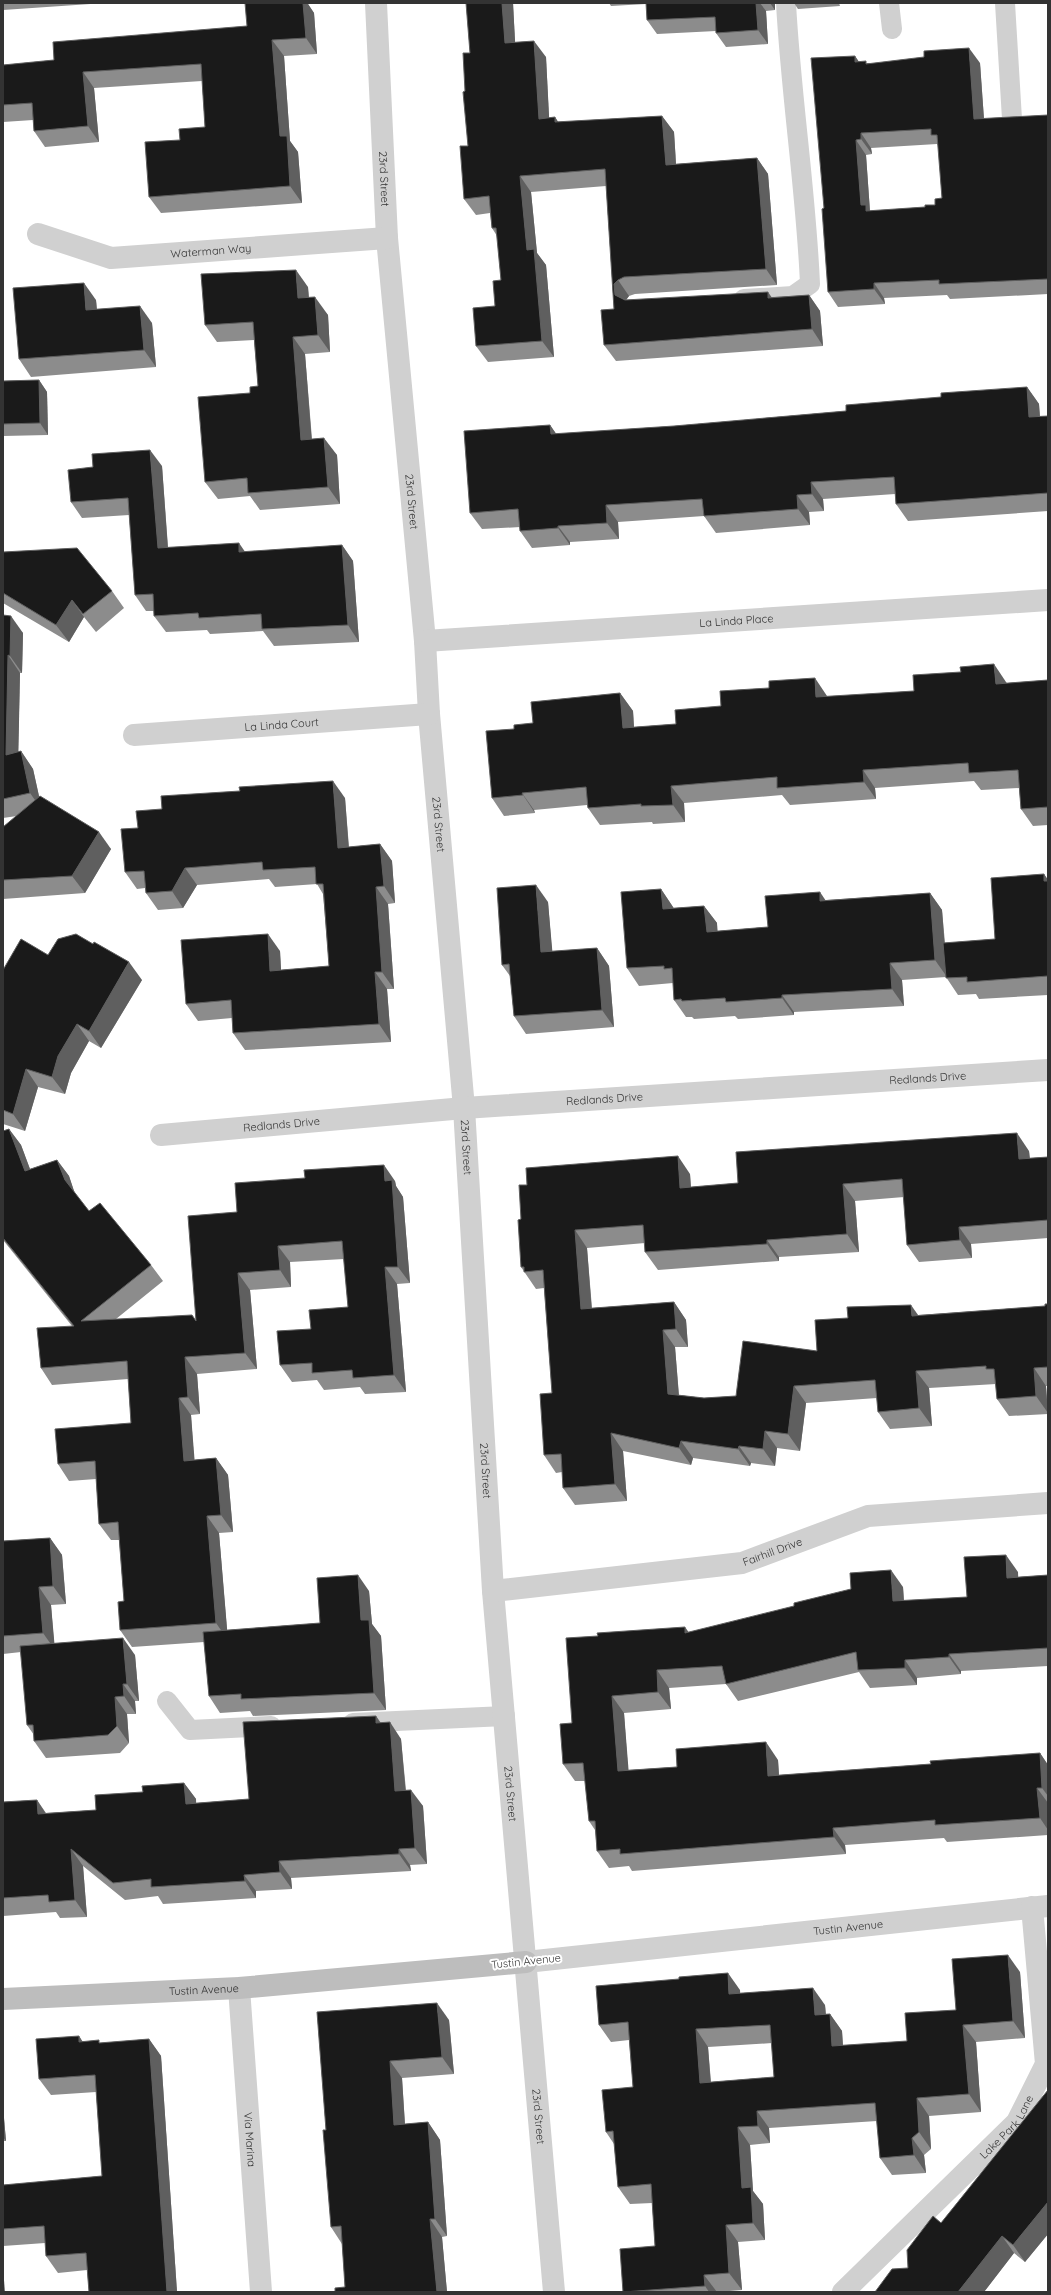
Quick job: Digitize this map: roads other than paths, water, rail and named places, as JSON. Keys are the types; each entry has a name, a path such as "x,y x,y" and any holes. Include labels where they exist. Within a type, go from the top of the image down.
{"street":[{"name":"23rd Street","path":"376,3 387,238 425,641 429,714 464,1108 493,1591 554,2292"},
{"name":"Waterman Way","path":"38,234 112,258 387,238"},
{"name":"La Linda Place","path":"425,641 1048,600"},
{"name":"La Linda Court","path":"134,735 429,714"},
{"name":"Redlands Drive","path":"161,1135 464,1108 1048,1070"},
{"name":"Fairhill Drive","path":"493,1591 742,1563 868,1516 1048,1503"},
{"name":"Tustin Avenue","path":"3,2000 238,1988 526,1962 1040,1906"},
{"name":"Lake Park Lane","path":"843,2292 1017,2122 1046,2064 1040,1906"},
{"name":"Via Marina","path":"238,1988 261,2292"}],"lane":[{"path":"722,300 793,296 810,284 808,227 788,46 786,3"},
{"path":"889,3 892,29"},
{"path":"1005,3 1012,119"},
{"path":"167,1701 190,1730 289,1726"},
{"path":"336,1724 505,1716"}]}
